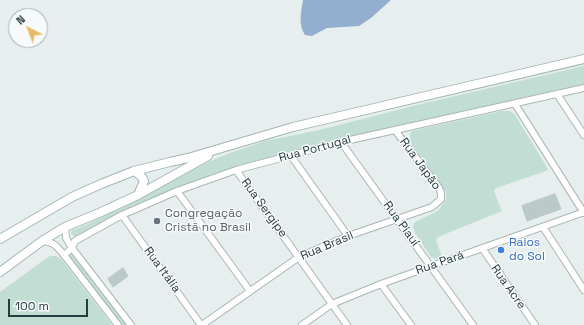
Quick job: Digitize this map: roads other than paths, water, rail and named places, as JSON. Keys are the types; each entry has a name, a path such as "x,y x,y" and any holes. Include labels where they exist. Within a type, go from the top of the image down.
{"main road":[{"path":"0,239 72,197 134,171 219,150 293,127 584,60"},
{"path":"0,272 42,241 65,227 100,213 138,195 219,150"},
{"path":"134,171 139,174 144,181 138,195"},
{"path":"0,264 5,265 14,262"}],"street":[{"name":"Rua Portugal","path":"64,255 72,248 75,241 122,216 177,191 236,170 341,142 584,88"},
{"path":"557,94 584,135"},
{"path":"515,104 584,212"},
{"name":"Rua Japão","path":"395,130 439,188 441,199"},
{"name":"Rua Piauí","path":"341,142 473,325"},
{"path":"291,156 348,236"},
{"name":"Rua Sergipe","path":"236,170 347,325"},
{"path":"177,191 250,291"},
{"name":"Rua Brasil","path":"202,325 299,257 348,236 432,207 441,199"},
{"name":"Rua Pará","path":"302,325 332,304 381,284 584,212"},
{"name":"Rua Itália","path":"122,216 202,325"},
{"path":"65,227 66,238 72,248 131,325"},
{"path":"543,227 584,290"},
{"path":"42,241 49,242 56,246 118,325"},
{"name":"Rua Acre","path":"482,248 535,325"},
{"path":"381,284 411,325"}],"water":[{"path":"303,0 391,0 371,18 359,26 327,28 312,36 305,35 301,27 301,9"}],"place":[{"name":"Congregação Cristã no Brasil","path":"157,221"},
{"name":"Raios do Sol","path":"501,250"}]}
